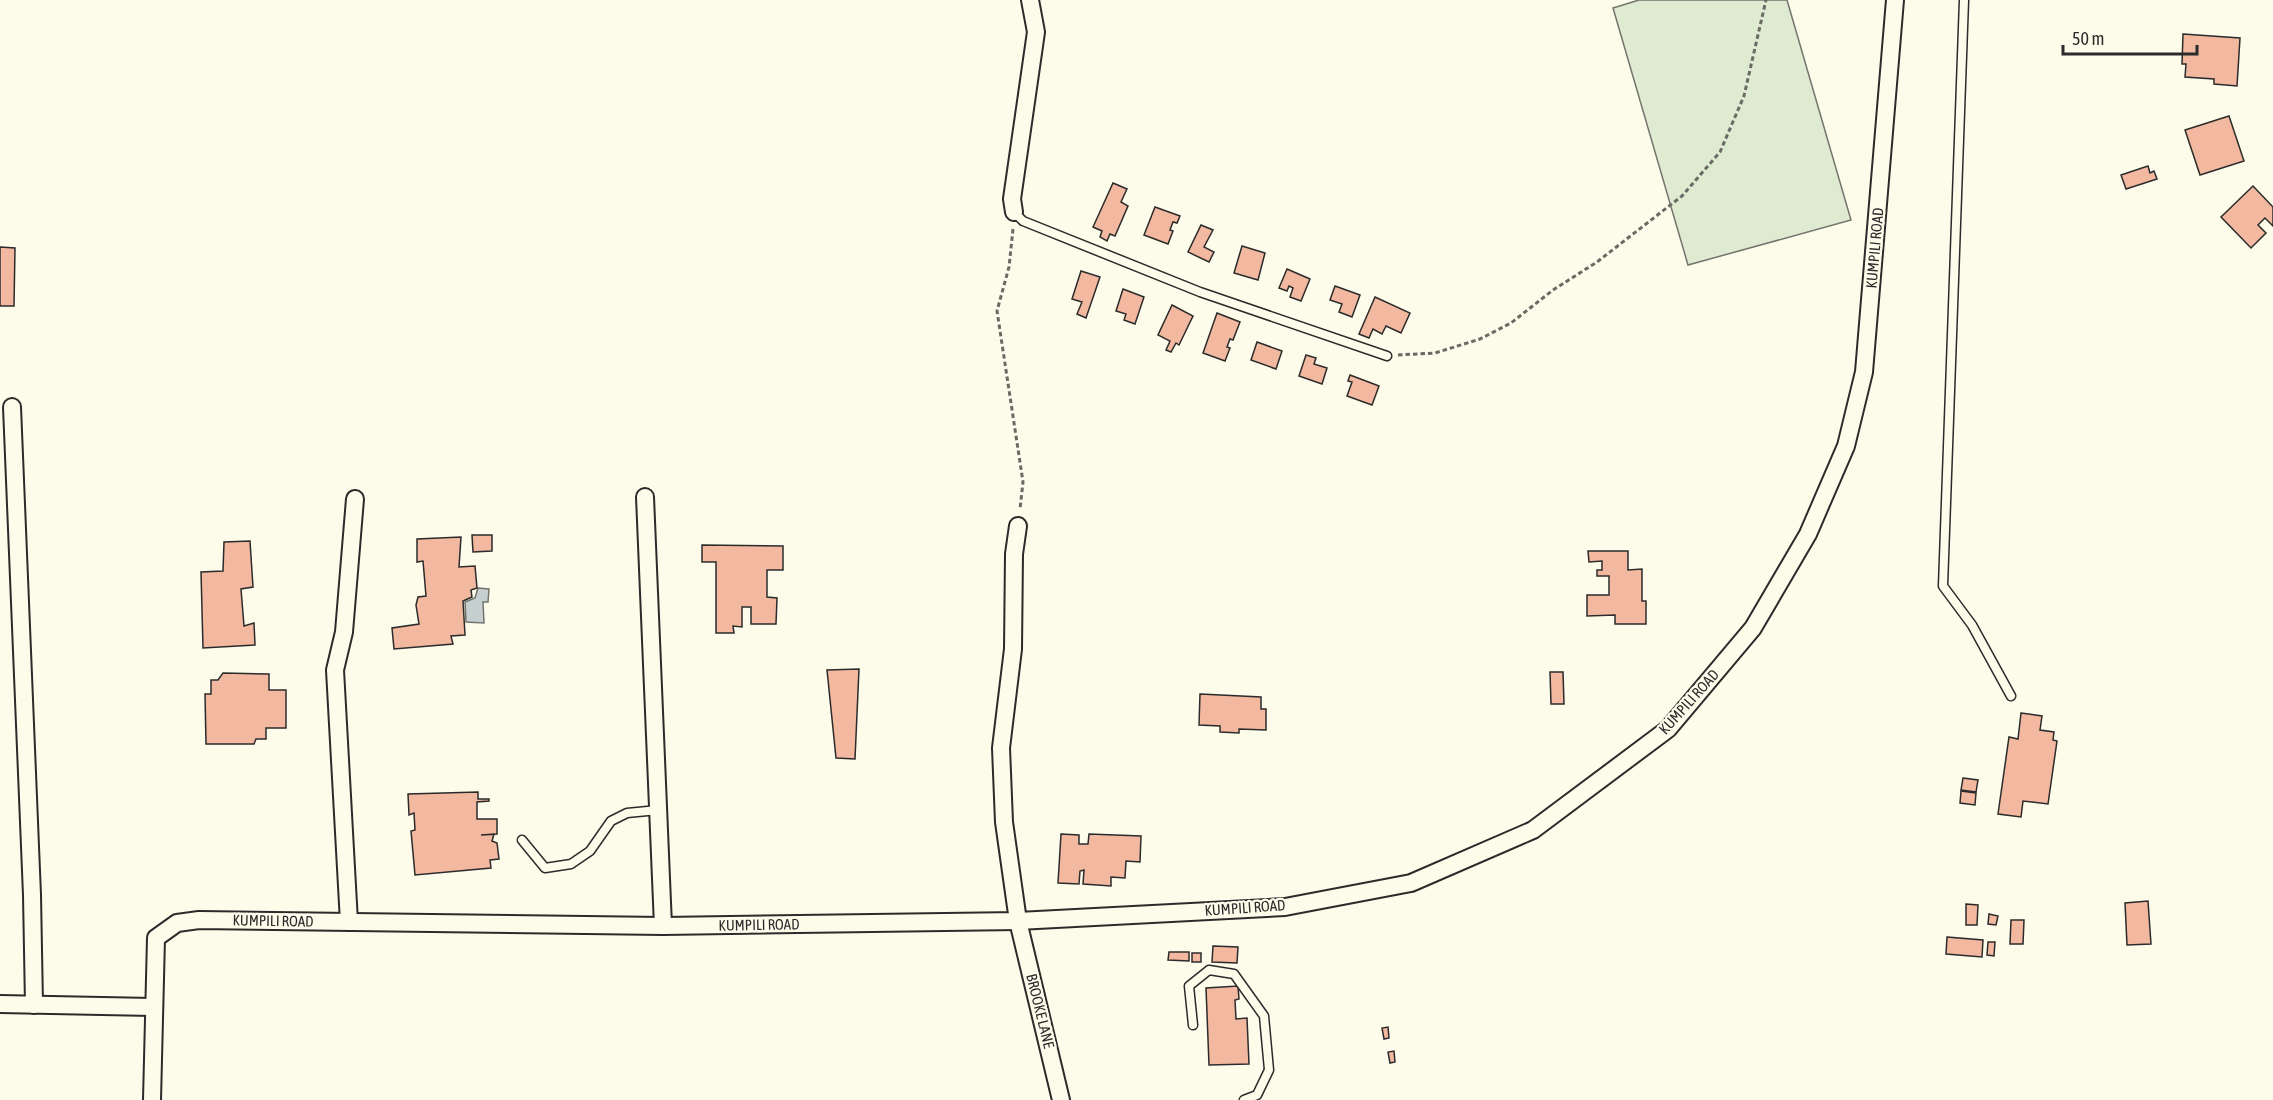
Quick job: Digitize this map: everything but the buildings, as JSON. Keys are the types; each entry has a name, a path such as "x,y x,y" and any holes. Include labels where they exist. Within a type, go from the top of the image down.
{"street":[{"path":"1014,212 1012,199 1035,32 1030,0"},
{"name":"KUMPILI ROAD","path":"152,1100 156,938 177,923 199,920 663,926 1018,921 1285,907 1411,883 1533,830 1668,729 1753,628 1808,534 1846,446 1864,372 1895,0"},
{"path":"12,407 32,895 34,1005"},
{"path":"645,497 663,926"},
{"path":"349,922 335,670 344,632 355,499"},
{"name":"BROOKE LANE","path":"1018,526 1014,554 1013,649 1001,748 1004,822 1018,921 1061,1100"},
{"path":"0,1004 153,1007"}],"lane":[{"path":"1964,0 1943,586 1972,625 2011,696"},
{"path":"1014,212 1023,221 1200,292 1387,356"},
{"path":"522,840 545,868 571,864 590,851 611,821 627,813 658,810"},
{"path":"1193,1025 1189,986 1209,970 1234,974 1264,1016 1269,1070 1258,1098 1244,1100"}],"path":[{"path":"1387,356 1435,353 1480,339 1511,323 1553,290 1597,262 1682,196 1720,152 1724,143 1744,96 1766,0"},
{"path":"1014,212 1009,267 997,310 1023,482 1018,526"}],"green space":[{"path":"1639,0 1787,0 1851,220 1688,265 1613,8"}],"shaded area":[{"path":"478,588 489,589 488,602 483,602 484,623 466,622 465,602 475,598"}]}
